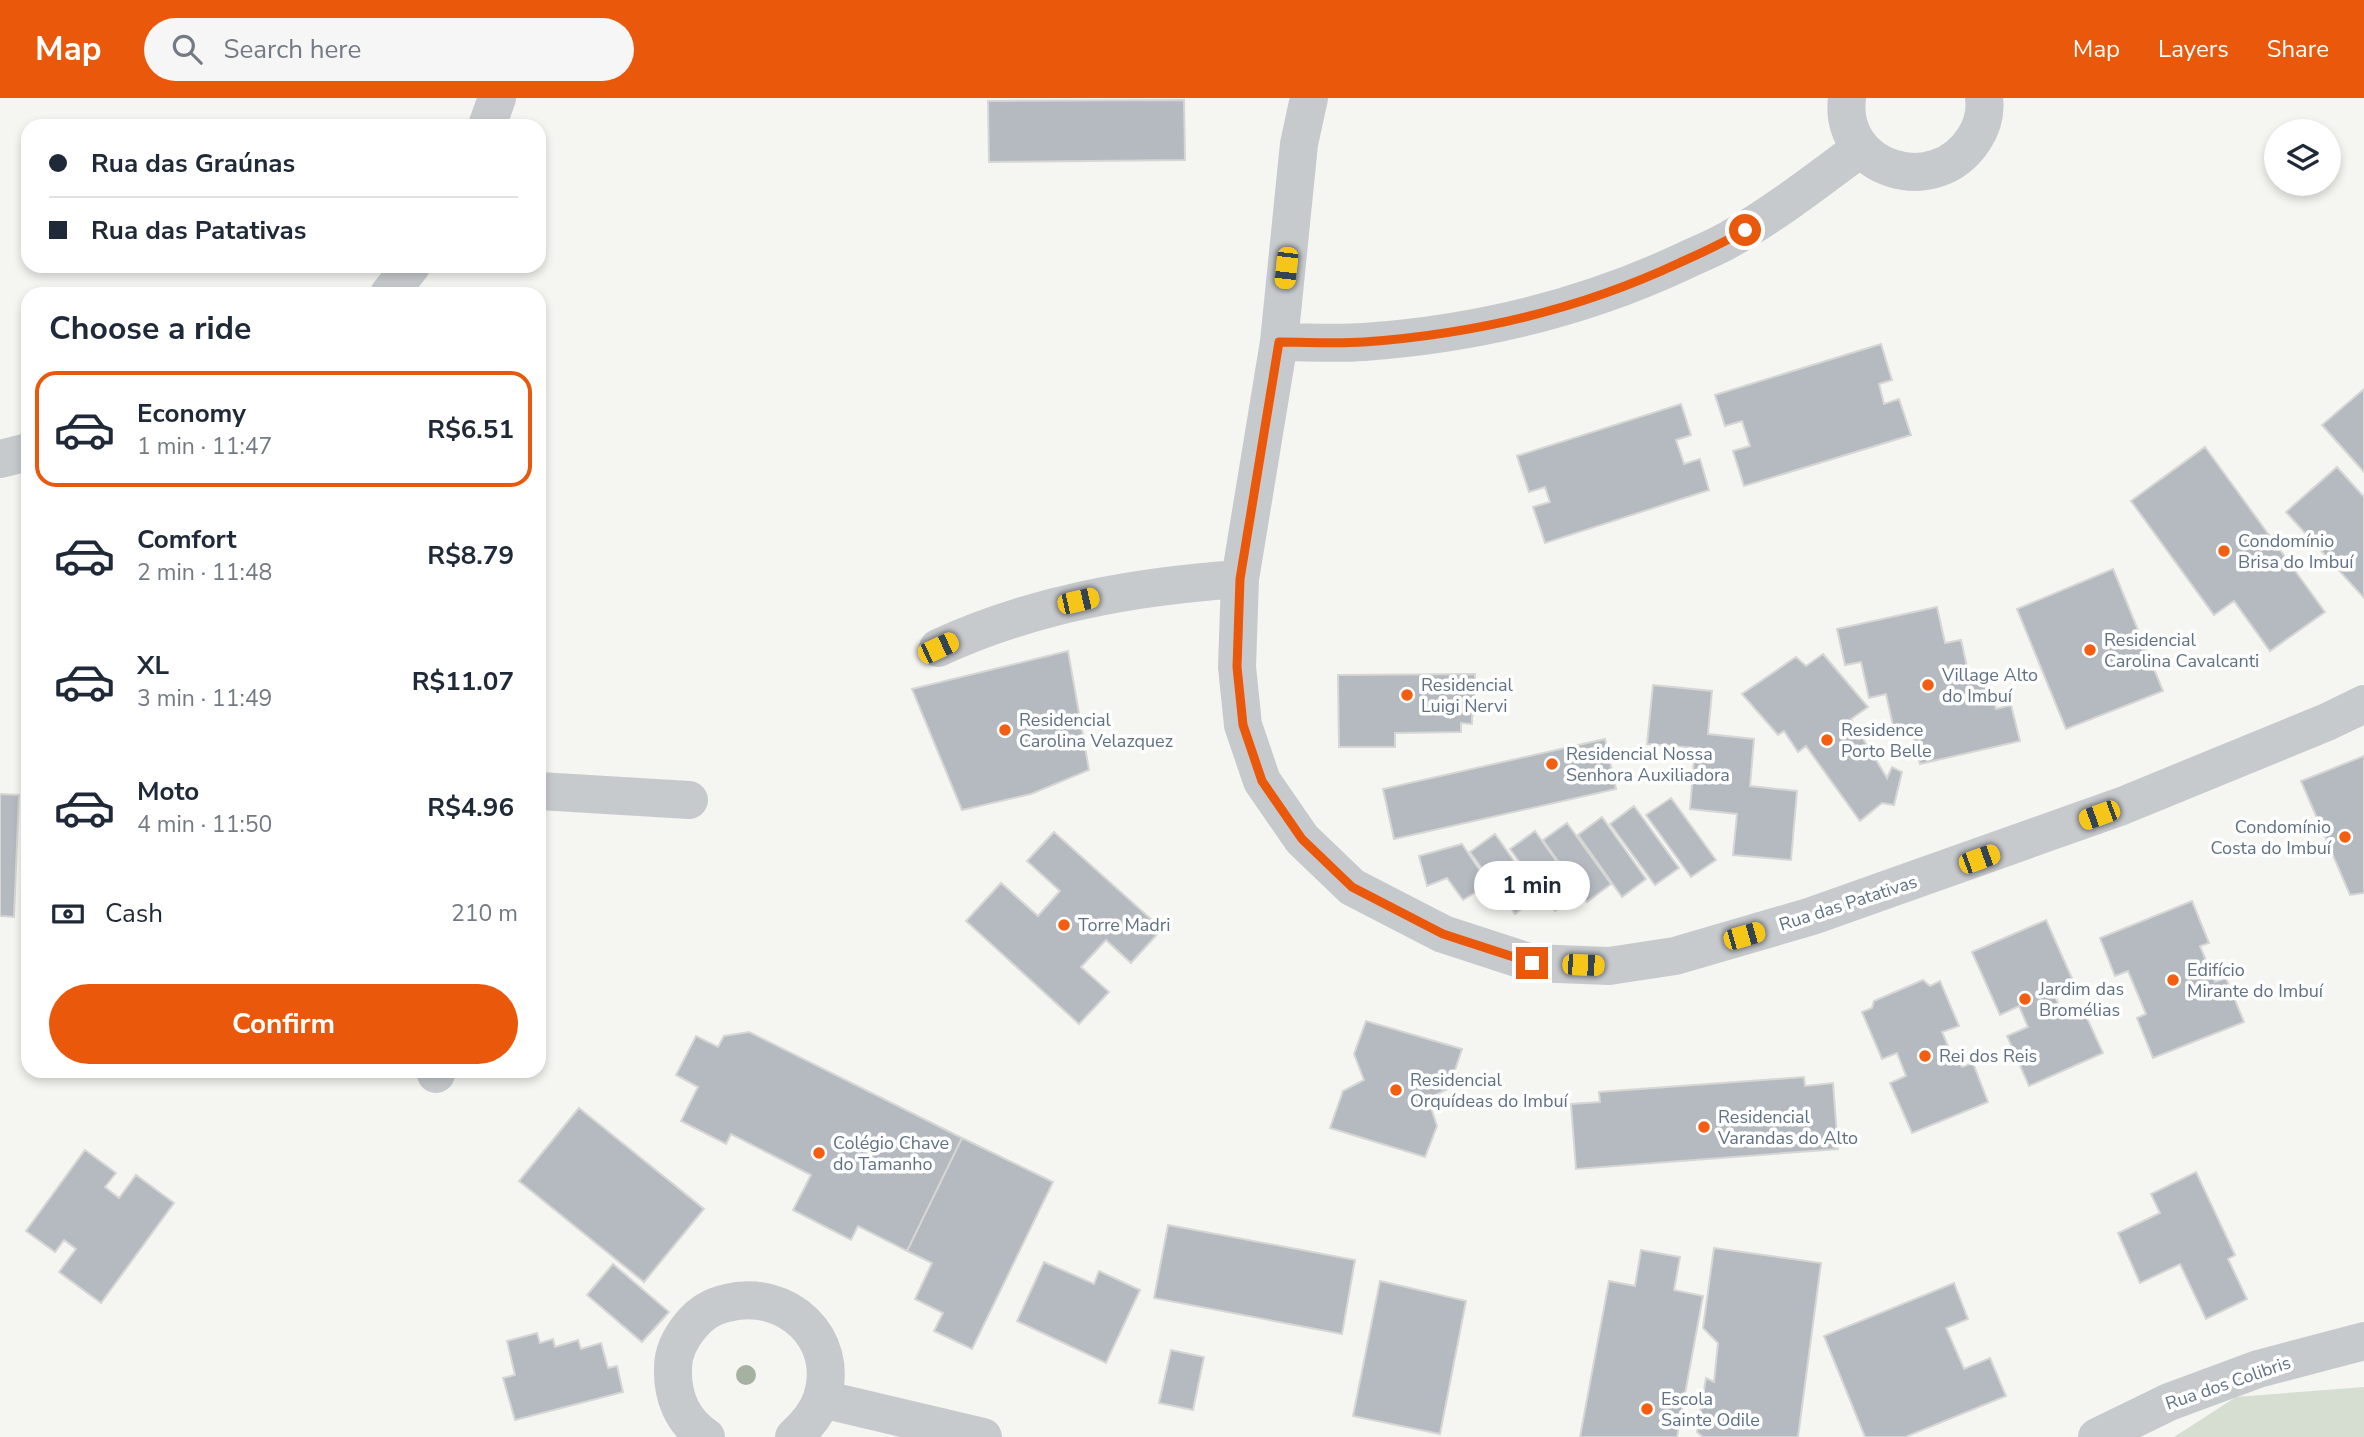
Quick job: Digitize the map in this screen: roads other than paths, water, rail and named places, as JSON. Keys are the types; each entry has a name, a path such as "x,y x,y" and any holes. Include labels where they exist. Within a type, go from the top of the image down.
{"street":[{"path":"490,119 497,98"},
{"name":"Rua das Patativas","path":"1309,98 1299,144 1279,342 1240,579 1237,667 1243,725 1262,781 1302,839 1352,887 1443,934 1532,963 1609,966 1675,956 1812,916 1979,859 2122,806 2327,722 2364,704"},
{"path":"1847,98 1850,129 1861,148 1879,163 1902,172 1926,173 1949,165 1967,150 1980,130 1985,107 1984,98"},
{"path":"1279,342 1362,342 1426,335 1508,323 1571,306 1638,282 1728,240 1781,208 1861,148"},
{"path":"394,287 405,273"},
{"path":"0,459 21,454"},
{"path":"938,648 970,633 1078,601 1153,587 1240,579"},
{"path":"546,791 689,800"},
{"path":"706,1437 697,1431 681,1411 673,1386 673,1361 681,1337 697,1318 718,1305 743,1299 767,1300 791,1311 809,1328 821,1350 826,1374 822,1399 810,1422 794,1437"},
{"name":"Rua dos Colibris","path":"2097,1437 2169,1402 2232,1378 2364,1341"},
{"path":"822,1399 983,1437"}],"place":[{"name":"Condomínio Brisa do Imbuí","path":"2224,551"},
{"name":"Residencial Carolina Cavalcanti","path":"2090,650"},
{"name":"Village Alto do Imbuí","path":"1928,685"},
{"name":"Residencial Luigi Nervi","path":"1407,695"},
{"name":"Residencial Carolina Velazquez","path":"1005,730"},
{"name":"Residence Porto Belle","path":"1827,740"},
{"name":"Residencial Nossa Senhora Auxiliadora","path":"1552,764"},
{"name":"Condomínio Costa do Imbuí","path":"2345,837"},
{"name":"Torre Madri","path":"1064,925"},
{"name":"Edifício Mirante do Imbuí","path":"2173,980"},
{"name":"Jardim das Bromélias","path":"2025,999"},
{"name":"Rei dos Reis","path":"1925,1056"},
{"name":"Residencial Orquídeas do Imbuí","path":"1396,1090"},
{"name":"Residencial Varandas do Alto","path":"1704,1127"},
{"name":"Colégio Chave do Tamanho","path":"819,1153"},
{"name":"Escola Sainte Odile","path":"1647,1409"}]}
